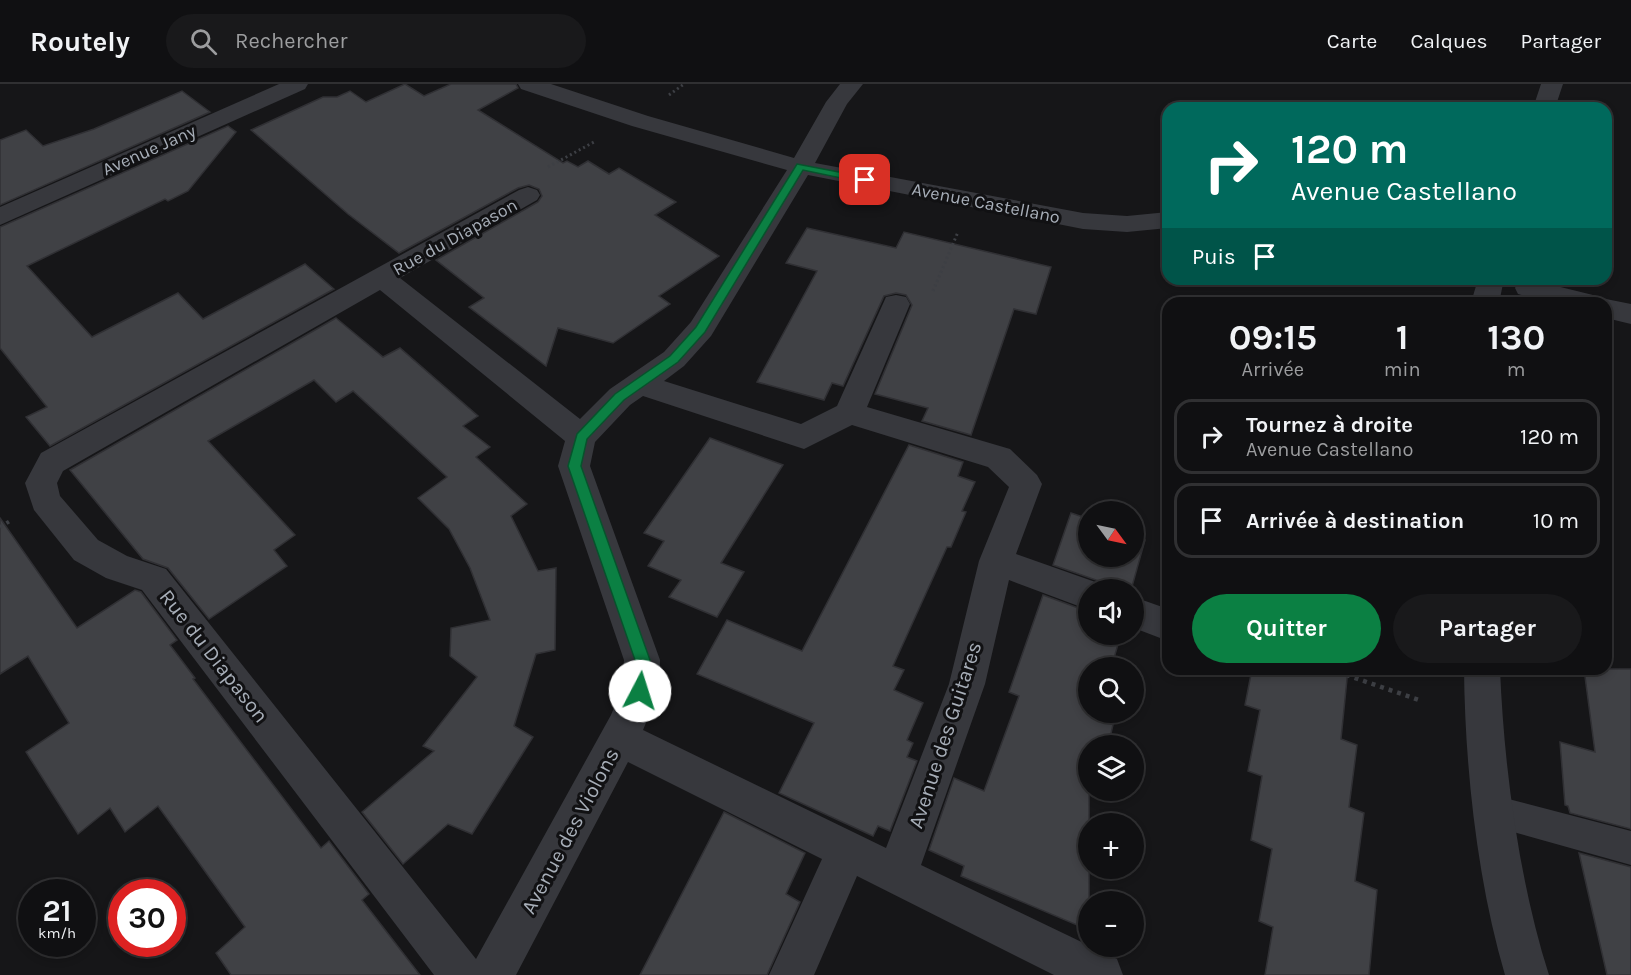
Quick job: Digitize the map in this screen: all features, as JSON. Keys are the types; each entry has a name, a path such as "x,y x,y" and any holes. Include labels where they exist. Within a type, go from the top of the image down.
{"street":[{"name":"Avenue Jany","path":"0,217 297,84"},
{"name":"Avenue Castellano","path":"529,84 685,135 801,166 1083,221 1127,224 1162,221"},
{"path":"581,437 620,397 674,359 700,329 801,166 837,102 852,84"},
{"path":"1547,102 1552,84"},
{"name":"Rue du Diapason","path":"461,975 154,579 118,568 86,550 45,501 41,483 52,462 528,195"},
{"name":"Rue du Diapason","path":"381,278 581,437"},
{"path":"1528,288 1563,297"},
{"path":"639,384 804,437 849,413 896,304"},
{"path":"1612,309 1631,314"},
{"name":"Avenue des Guitares","path":"849,413 999,458 1026,484 996,561 967,684 896,873"},
{"name":"Avenue des Violons","path":"492,975 620,738 640,691 642,660 574,466 581,437"},
{"path":"996,561 1078,591"},
{"path":"1144,616 1162,623"},
{"path":"1482,675 1484,729 1493,811 1517,944 1527,975"},
{"path":"620,738 1101,975"},
{"path":"791,975 848,850"}],"lane":[{"path":"1493,811 1631,848"}],"path":[{"path":"528,195 533,175 599,139"},
{"path":"896,304 930,298 972,201"},
{"path":"1347,675 1422,700"}],"building":[{"path":"405,84 424,96 451,84 516,84 518,88 478,110 563,163 567,161 578,167 588,161 609,174 619,168 676,202 655,215 719,256 659,296 670,304 613,343 558,328 546,366 469,307 484,298 436,260 538,202 542,196 539,189 529,185 518,188 399,253 348,214 251,130 323,97 337,97 350,91 366,102"},
{"path":"182,91 210,112 0,205 0,140 26,130 43,146 94,129"},
{"path":"228,126 236,132 188,191 168,201 165,199 27,266 92,337 178,293 203,319 305,264 334,289 50,446 26,417 47,407 0,348 0,227"},
{"path":"807,228 896,248 904,232 1051,267 1036,314 1014,309 971,435 922,421 928,408 875,394 912,305 906,295 896,293 884,296 843,386 832,383 824,400 757,382 817,271 786,263"},
{"path":"336,318 383,357 400,348 478,416 463,426 490,447 476,457 527,504 511,516 538,571 556,568 555,650 536,654 514,726 533,737 472,834 448,824 403,864 362,812 434,751 423,746 477,677 450,656 451,628 490,620 470,568 449,529 418,498 447,477 353,391 336,402 314,380 208,441 295,535 274,550 287,566 209,619 168,568 143,559 70,470"},
{"path":"710,438 783,465 721,563 744,572 717,617 669,597 681,580 648,566 664,541 644,533"},
{"path":"909,445 963,462 958,476 975,482 962,511 966,512 951,547 947,547 893,666 904,670 894,690 923,703 907,740 913,743 907,757 917,761 890,831 878,826 873,836 779,793 814,723 697,674 727,620 802,651"},
{"path":"1071,513 1078,515 1078,567 1137,567 1134,579 1093,579 1053,565"},
{"path":"0,518 77,628 135,590 141,592 177,640 170,645 195,678 193,679 321,848 329,841 369,894 362,900 420,975 231,975 216,953 245,927 158,806 125,832 110,808 78,834 26,752 69,723 28,656 0,674"},
{"path":"1043,595 1078,608 1078,645 1118,645 1114,657 1078,657 1078,723 1113,723 1111,735 1078,735 1078,801 1089,801 1089,813 1078,813 1078,879 1089,879 1089,891 1078,891 1077,925 961,876 964,866 929,850 954,778 984,791 1019,696 1009,692"},
{"path":"1612,669 1631,669 1631,829 1570,813 1568,806 1565,805 1560,742 1595,752 1585,675 1612,675"},
{"path":"1251,675 1347,675 1341,739 1357,745 1349,807 1364,813 1355,881 1377,890 1369,975 1265,975 1273,927 1259,921 1272,849 1251,840 1262,776 1248,771 1260,710 1245,705"},
{"path":"724,812 805,853 786,894 800,902 767,975 640,975"},
{"path":"1579,853 1631,867 1631,975 1607,975"}],"route":[{"path":"640,691 642,660 574,466 581,437 620,397 674,359 700,329 801,166 865,180"}]}
